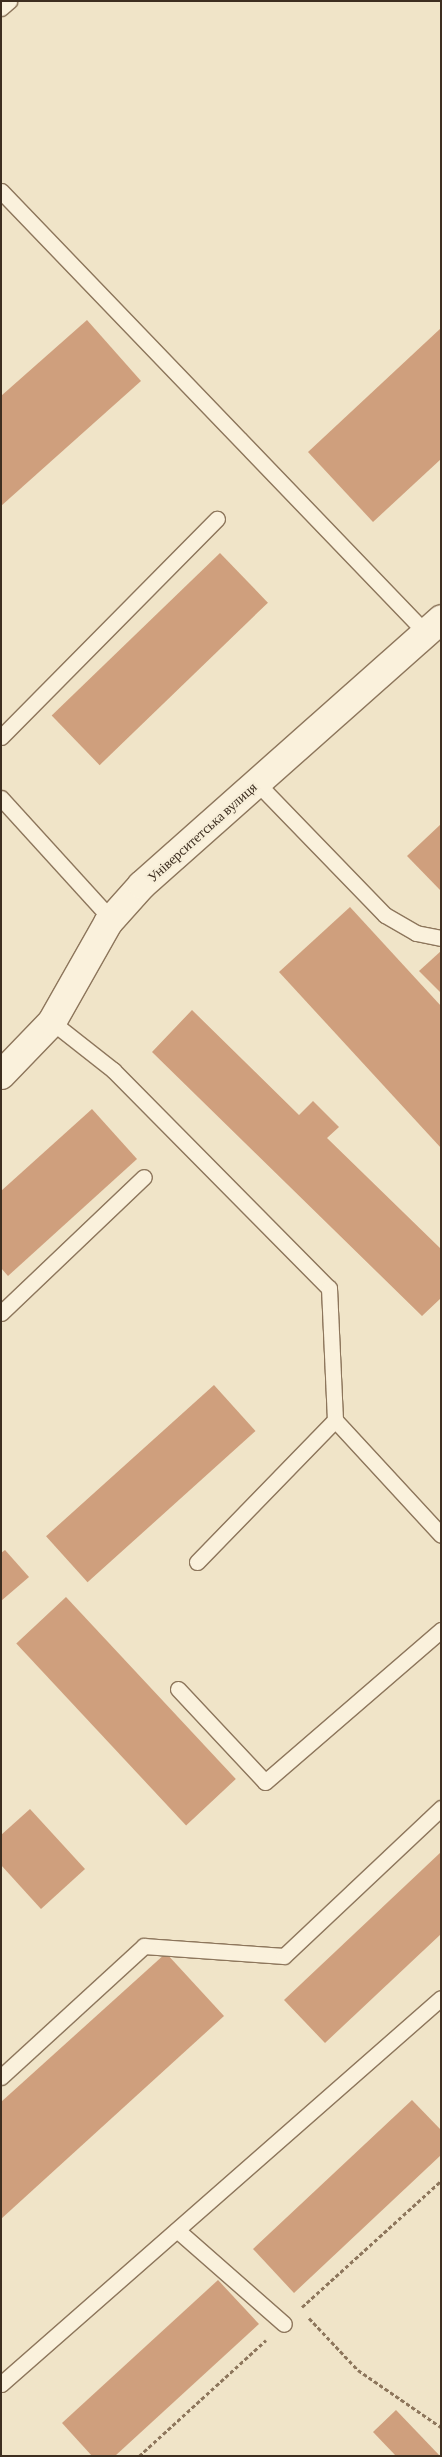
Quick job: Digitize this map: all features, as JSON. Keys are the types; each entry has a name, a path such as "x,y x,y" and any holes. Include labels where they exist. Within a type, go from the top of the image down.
{"street":[{"name":"Університетська вулиця","path":"1,1075 52,1022 112,920 142,885 434,627"}],"lane":[{"path":"1,8 9,1"},
{"path":"1,191 434,627"},
{"path":"1,737 217,519"},
{"path":"257,783 385,915 416,933 441,938"},
{"path":"1,798 112,920"},
{"path":"52,1022 113,1070 329,1288 335,1420 441,1535"},
{"path":"1,1312 144,1177"},
{"path":"197,1562 335,1420"},
{"path":"178,1688 264,1782 441,1630"},
{"path":"1,2077 144,1946 284,1956 441,1808"},
{"path":"1,2384 441,1998"},
{"path":"177,2230 284,2324"}],"path":[{"path":"300,2309 358,2370 441,2427"}],"building":[{"path":"87,320 141,381 1,506 1,396"},
{"path":"441,328 441,459 373,522 308,452"},
{"path":"220,553 268,603 100,765 52,716"},
{"path":"441,824 441,891 407,856"},
{"path":"350,907 441,1006 441,1148 279,972"},
{"path":"441,951 441,993 419,971"},
{"path":"192,1010 299,1115 313,1101 339,1127 327,1138 441,1249 441,1298 422,1316 152,1052"},
{"path":"92,1109 137,1159 8,1276 1,1268 1,1191"},
{"path":"214,1385 255,1431 88,1582 46,1536"},
{"path":"5,1550 29,1577 1,1601 1,1553"},
{"path":"66,1597 236,1779 186,1825 16,1643"},
{"path":"30,1809 85,1869 41,1909 1,1865 1,1835"},
{"path":"441,1852 441,1934 325,2043 284,2000"},
{"path":"166,1953 224,2016 1,2219 1,2102"},
{"path":"412,2100 441,2130 441,2155 294,2293 253,2249"},
{"path":"218,2280 259,2324 115,2456 92,2456 62,2423"},
{"path":"396,2410 440,2456 396,2456 373,2432"}]}
